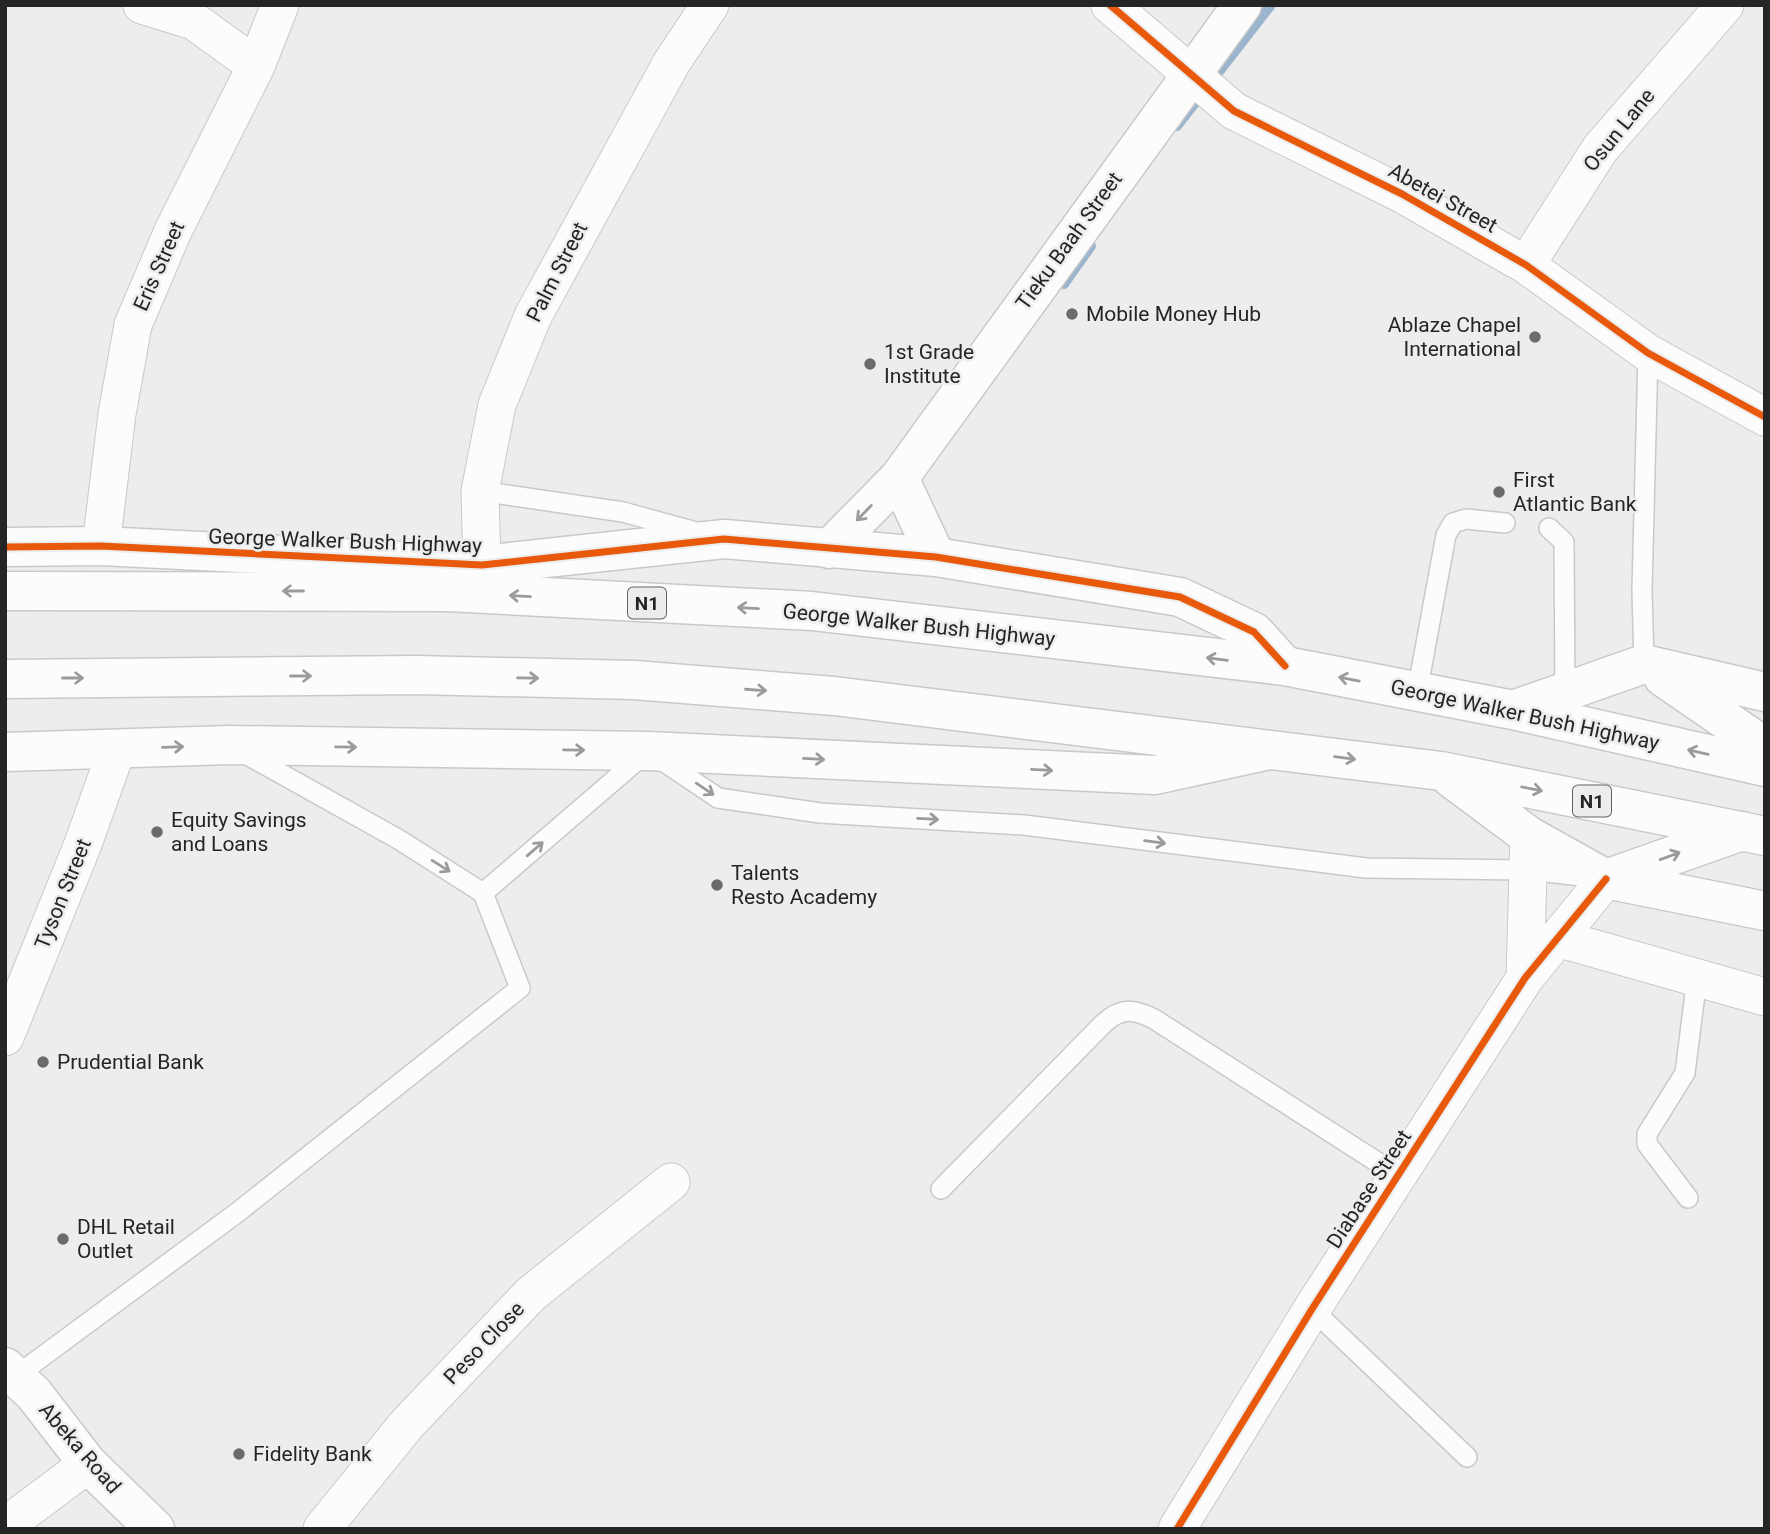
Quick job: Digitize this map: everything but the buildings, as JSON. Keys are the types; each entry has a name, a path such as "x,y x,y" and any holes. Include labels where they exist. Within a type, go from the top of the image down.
{"main road":[{"name":"Tieku Baah Street","path":"830,549 899,478 1242,5"},
{"path":"899,478 936,557"},
{"name":"George Walker Bush Highway","path":"5,547 101,546 482,565 724,539 936,557 1180,597 1254,632 1285,666"},
{"name":"George Walker Bush Highway","path":"5,591 448,592 812,611 1285,666 1513,710 1765,767"},
{"path":"1644,664 1765,747"},
{"path":"1513,710 1644,664 1765,692"},
{"name":"N1","path":"5,678 416,675 634,680 834,696 1441,771 1754,833"},
{"path":"5,752 229,745 648,751 1155,775 1278,749"},
{"path":"1441,771 1528,853 1606,879 1765,911"},
{"path":"1606,879 1754,833"},
{"name":"Abeka Road","path":"11,1372 88,1464 155,1529"}],"street":[{"path":"142,5 194,21 256,66"},
{"name":"Eris Street","path":"101,546 117,414 133,325 173,231 256,66 280,5"},
{"name":"Palm Street","path":"482,565 480,491 497,405 533,316 672,62 710,5"},
{"name":"Abetei Street","path":"1110,5 1234,111 1402,194 1526,265 1648,353 1765,417"},
{"name":"Osun Lane","path":"1526,265 1600,149 1726,5"},
{"name":"Tyson Street","path":"5,1037 83,844 117,749"},
{"path":"1525,978 1528,853"},
{"name":"Diabase Street","path":"1178,1529 1312,1309 1525,978 1606,879"},
{"path":"1557,938 1765,997"},
{"name":"Peso Close","path":"322,1529 407,1424 531,1294 671,1182"},
{"path":"5,1526 88,1464"}],"lane":[{"path":"1644,664 1642,590 1648,353"},
{"path":"480,491 623,512 724,539"},
{"path":"1417,692 1446,535 1453,523 1466,519 1505,523"},
{"path":"1549,528 1563,542 1565,692"},
{"path":"11,1372 238,1212 520,988 483,893 398,839 229,745"},
{"path":"483,893 648,751 718,798 820,813 1024,825 1366,868 1528,853"},
{"path":"1688,1198 1647,1144 1647,1135 1685,1073 1697,978"},
{"path":"941,1189 1104,1023 1119,1012 1131,1009 1154,1018 1399,1176"},
{"path":"1312,1309 1467,1457"}],"waterway":[{"path":"1211,82 1271,5"},
{"path":"1177,126 1202,94"},
{"path":"1064,284 1091,246"}],"cycle path":[{"path":"1110,5 1234,111 1402,194 1526,265 1648,353 1765,417"},
{"path":"5,547 101,546 482,565 724,539 936,557 1180,597 1254,632 1285,666"},
{"path":"1177,1529 1312,1309 1525,978 1606,879"}],"place":[{"name":"Mobile Money Hub","path":"1072,314"},
{"name":"Ablaze Chapel International","path":"1535,337"},
{"name":"1st Grade Institute","path":"870,364"},
{"name":"First Atlantic Bank","path":"1499,492"},
{"name":"Equity Savings and Loans","path":"157,832"},
{"name":"Talents Resto Academy","path":"717,885"},
{"name":"Prudential Bank","path":"43,1062"},
{"name":"DHL Retail Outlet","path":"63,1239"},
{"name":"Fidelity Bank","path":"239,1454"}]}
